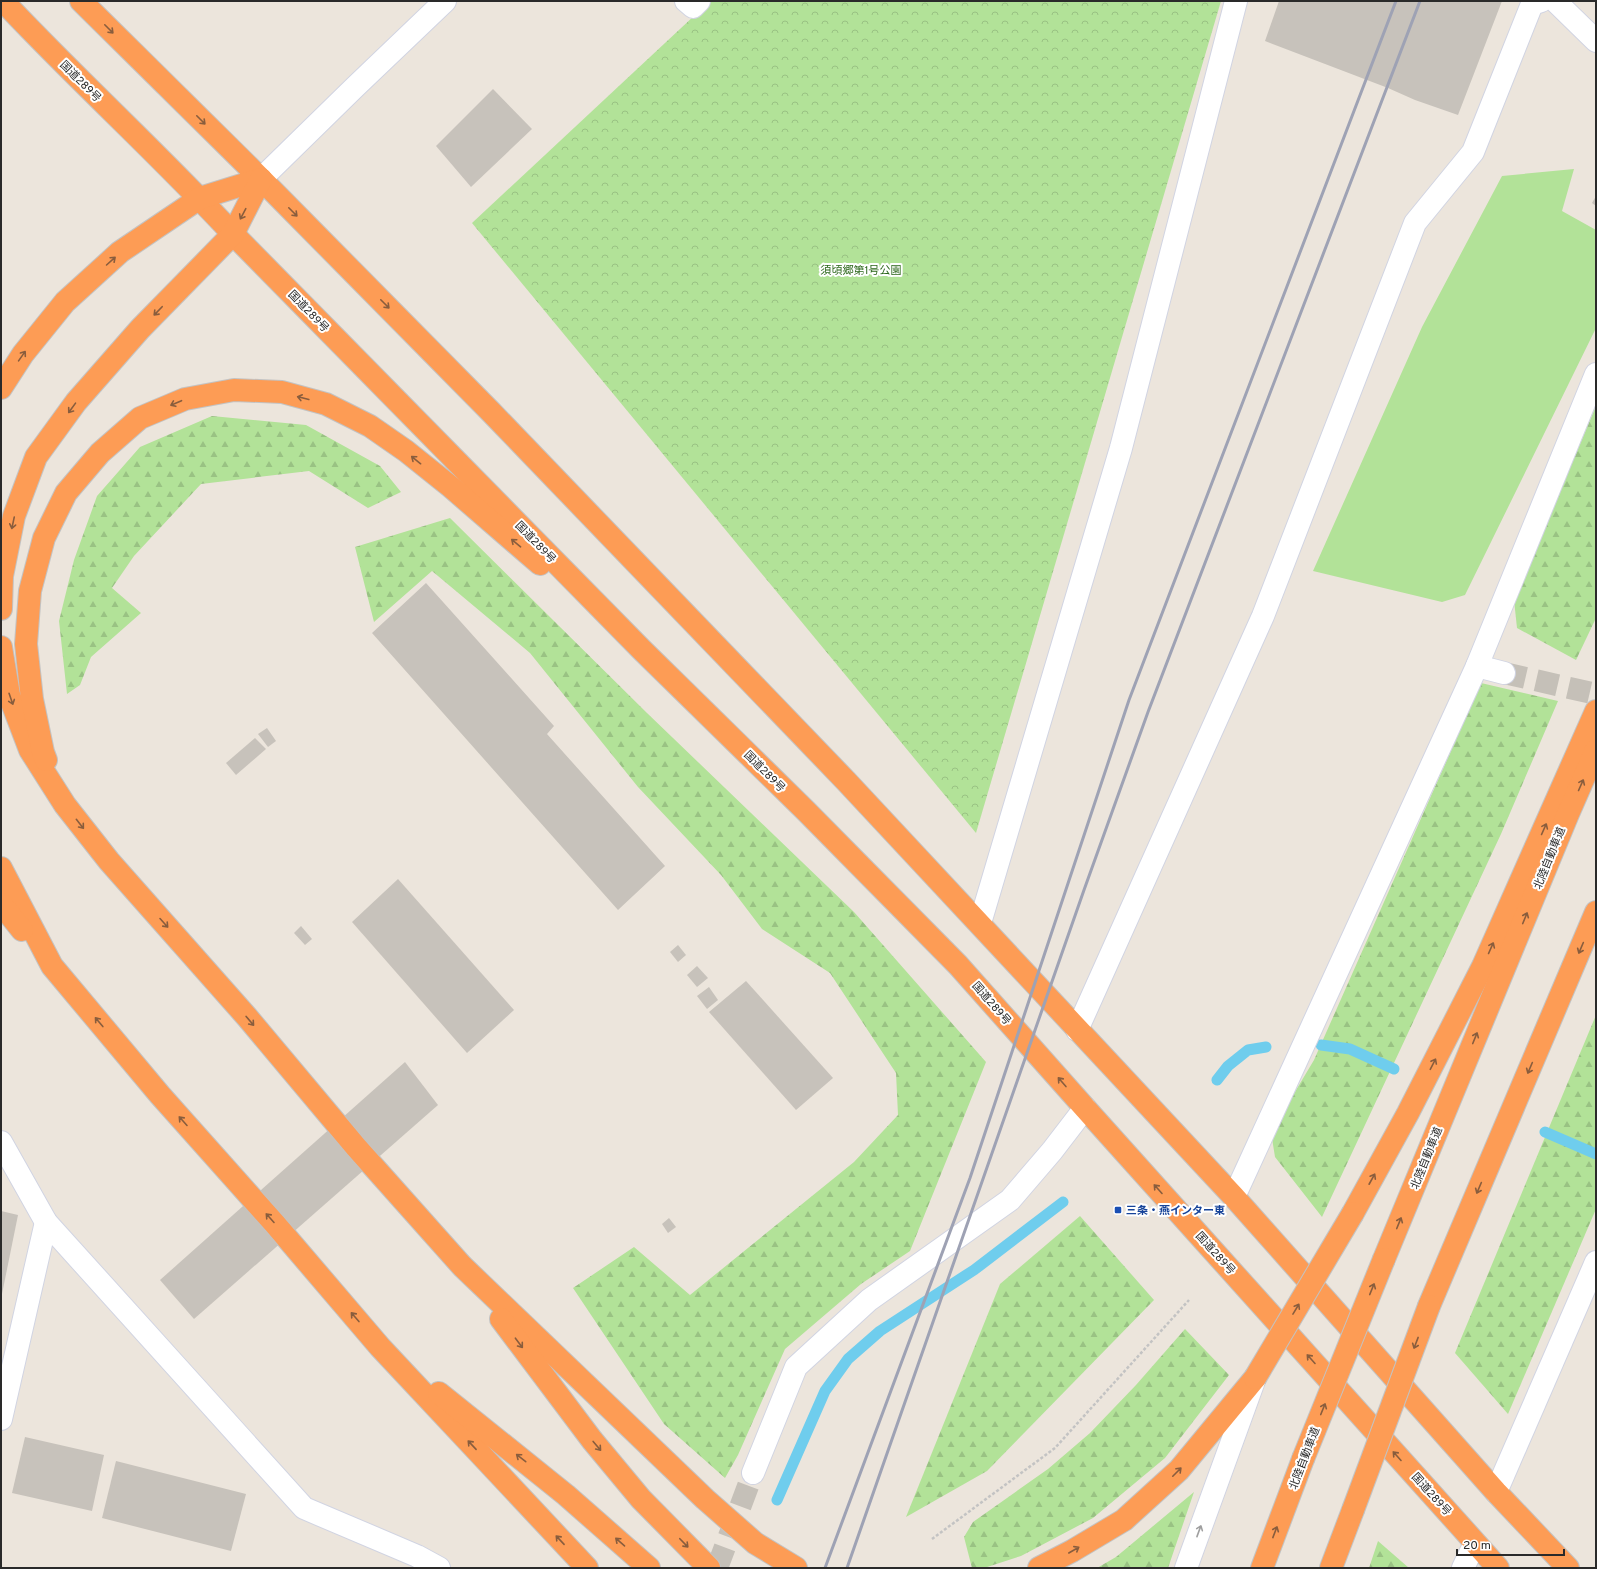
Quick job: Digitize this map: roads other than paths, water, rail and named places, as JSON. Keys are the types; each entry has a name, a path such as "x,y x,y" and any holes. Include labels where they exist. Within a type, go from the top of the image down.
{"highway":[{"name":"国道289号","path":"3,1 40,41 200,198 233,234 642,650 806,811 958,965 1498,1568"},
{"path":"81,1 261,179 491,412 846,781 980,923 1077,1030 1234,1198 1496,1492 1568,1568"},
{"path":"1,388 23,354 65,302 120,252 200,198 261,179"},
{"path":"1,609 2,576 14,516 36,457 76,402 135,335 233,234 261,179"},
{"path":"65,805 43,752 32,699 26,644 30,591 44,538 66,493 100,454 140,418 185,399 234,390 282,392 326,404 370,426 406,451 451,487 642,650"},
{"path":"1,647 9,695 30,750 65,805 109,861 247,1017 356,1147 462,1266 705,1499 755,1543 796,1568"},
{"path":"1039,1568 1072,1552 1124,1520 1179,1470 1255,1378 1353,1213 1408,1113 1483,966 1596,711"},
{"name":"北陸自動車道","path":"1262,1568 1303,1459 1384,1259 1596,750"},
{"path":"1,868 52,966"},
{"path":"1,904 160,1095 275,1224 380,1346 587,1568"},
{"path":"1331,1568 1429,1306 1596,912"},
{"path":"462,1266 592,1440 641,1499 708,1568"},
{"path":"380,1346 566,1495 649,1568"},
{"path":"1335,1568 1353,1510"}],"street":[{"path":"261,179 445,1"},
{"path":"686,1 693,7 699,1"},
{"path":"980,923 1121,448 1236,1"},
{"path":"1077,1030 1263,616 1415,223 1473,152 1532,4 1541,1"},
{"path":"1554,1 1596,41"},
{"path":"1234,1198 1477,666 1596,374"},
{"path":"1477,666 1504,673"},
{"path":"753,1473 796,1367 869,1300 1010,1200 1052,1151 1085,1108"},
{"path":"1,1142 46,1222 304,1508 417,1556 439,1568"},
{"path":"1,1419 46,1222"},
{"path":"1496,1492 1596,1262"},
{"path":"1186,1568 1255,1378"},
{"path":"1463,1568 1475,1543"}],"waterway":[{"path":"1321,1045 1350,1049 1394,1069"},
{"path":"1217,1080 1228,1066 1248,1050 1266,1047"},
{"path":"1545,1132 1596,1154"},
{"path":"777,1500 825,1391 848,1359 880,1331 974,1270 1063,1202"}],"tunnel":[{"path":"1504,673 1596,694"},
{"path":"717,1568 753,1473"}],"railway":[{"path":"825,1568 970,1178 1129,700 1396,1"},
{"path":"847,1568 1084,890 1148,712 1420,1"}],"place":[{"name":"三条・燕インター東","path":"1118,1210"}],"park label":[{"name":"須頃郷第1号公園","path":"861,270"}]}
